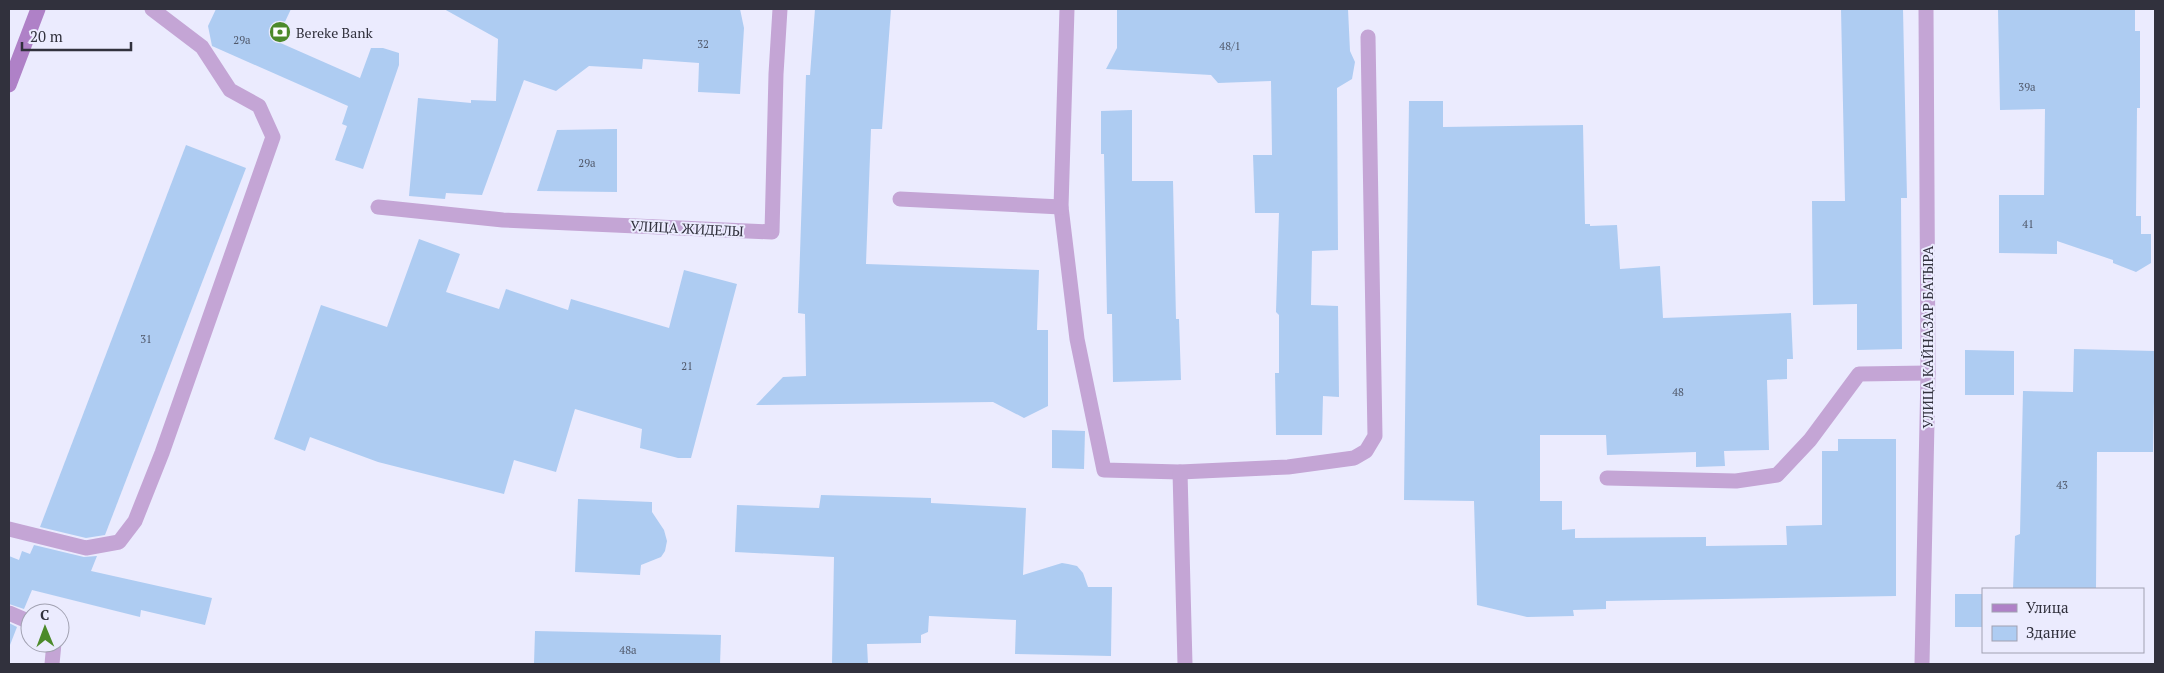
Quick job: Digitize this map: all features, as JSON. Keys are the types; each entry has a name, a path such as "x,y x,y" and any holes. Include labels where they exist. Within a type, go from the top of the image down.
{"main road":[{"path":"9,85 38,9"}],"street":[{"path":"9,529 86,548 119,542 135,521 165,444 273,137 259,106 230,90 202,47 152,9"},
{"name":"УЛИЦА ЖИДЕЛЫ","path":"378,207 503,220 772,232 776,74 780,9"},
{"path":"1067,9 1061,207 1077,339 1104,470 1180,472 1288,467 1354,458 1366,451 1374,436 1368,37"},
{"name":"УЛИЦА КАЙНАЗАР БАТЫРА","path":"1922,664 1928,373 1926,9"},
{"path":"900,199 1061,207"},
{"path":"1607,478 1736,481 1777,475 1810,440 1859,374 1928,373"},
{"path":"1180,472 1185,664"}],"building":[{"path":"216,9 291,9 276,41 360,78 371,48 383,48 399,53 399,65 363,169 335,160 347,126 342,124 348,106 212,46 208,26"},
{"path":"444,9 740,9 744,28 740,94 698,92 699,63 643,59 642,69 589,66 556,91 524,80 482,195 446,193 445,199 409,196 418,98 471,103 471,100 496,101 498,39"},
{"path":"815,9 891,9 882,129 871,129 866,264 1039,270 1037,330 1048,330 1048,406 1024,418 993,402 756,405 783,377 806,376 805,314 798,313 806,75 810,75"},
{"path":"1117,9 1348,9 1350,51 1355,62 1352,79 1337,88 1338,250 1312,251 1311,305 1338,306 1339,397 1323,396 1322,435 1276,435 1275,373 1279,373 1279,315 1276,312 1279,213 1255,213 1253,155 1272,155 1271,81 1218,83 1211,75 1106,69 1117,48"},
{"path":"1841,9 1903,9 1907,198 1901,198 1902,349 1857,350 1857,304 1813,305 1812,201 1845,201"},
{"path":"1998,9 2135,9 2135,31 2140,31 2140,108 2137,108 2136,216 2141,216 2141,234 2151,234 2151,263 2136,272 2113,263 2113,260 2057,241 2057,254 1999,253 1999,195 2044,195 2045,109 2000,110"},
{"path":"1409,101 1443,101 1443,127 1583,125 1585,224 1590,224 1590,226 1617,225 1620,269 1660,266 1663,318 1791,313 1793,359 1787,359 1787,379 1767,380 1769,450 1724,451 1725,466 1696,467 1696,452 1607,455 1606,435 1540,435 1540,501 1562,501 1562,530 1575,529 1575,538 1706,537 1706,546 1787,545 1786,526 1822,525 1822,451 1838,451 1838,439 1896,439 1896,596 1606,601 1606,609 1573,610 1574,616 1527,617 1477,605 1474,501 1404,500"},
{"path":"1132,110 1132,181 1173,181 1176,319 1179,319 1181,380 1113,382 1112,314 1107,314 1104,154 1101,154 1101,111"},
{"path":"617,129 617,192 537,191 557,130"},
{"path":"186,145 246,168 105,535 86,538 40,527"},
{"path":"419,239 460,254 446,292 499,309 506,289 568,310 571,299 669,328 684,270 737,284 691,458 678,458 640,448 642,429 575,409 556,472 514,460 504,494 378,462 310,437 305,451 274,439 321,305 387,327"},
{"path":"2074,349 2155,351 2153,452 2097,452 2096,588 2013,588 2015,536 2020,534 2023,391 2073,392"},
{"path":"1965,350 2014,351 2014,395 1965,395"},
{"path":"1052,430 1085,431 1084,469 1052,468"},
{"path":"821,495 931,498 931,503 1026,508 1023,575 1062,563 1077,566 1083,573 1088,587 1112,587 1111,656 1015,654 1016,620 929,616 928,632 921,635 921,643 867,644 868,664 832,664 834,557 735,552 737,505 819,508"},
{"path":"578,499 652,502 652,512 664,530 667,541 665,551 661,557 641,565 640,575 575,572"},
{"path":"34,545 84,557 97,556 91,571 212,598 205,625 141,610 140,617 32,590 27,603 20,603 20,608 9,604 9,556 19,560 22,551 30,554"},
{"path":"1955,594 1982,594 1982,627 1955,627"},
{"path":"9,623 17,627 10,645 9,645"},
{"path":"535,631 721,635 720,664 534,664"}],"place":[{"name":"Bereke Bank","path":"280,32"}]}
